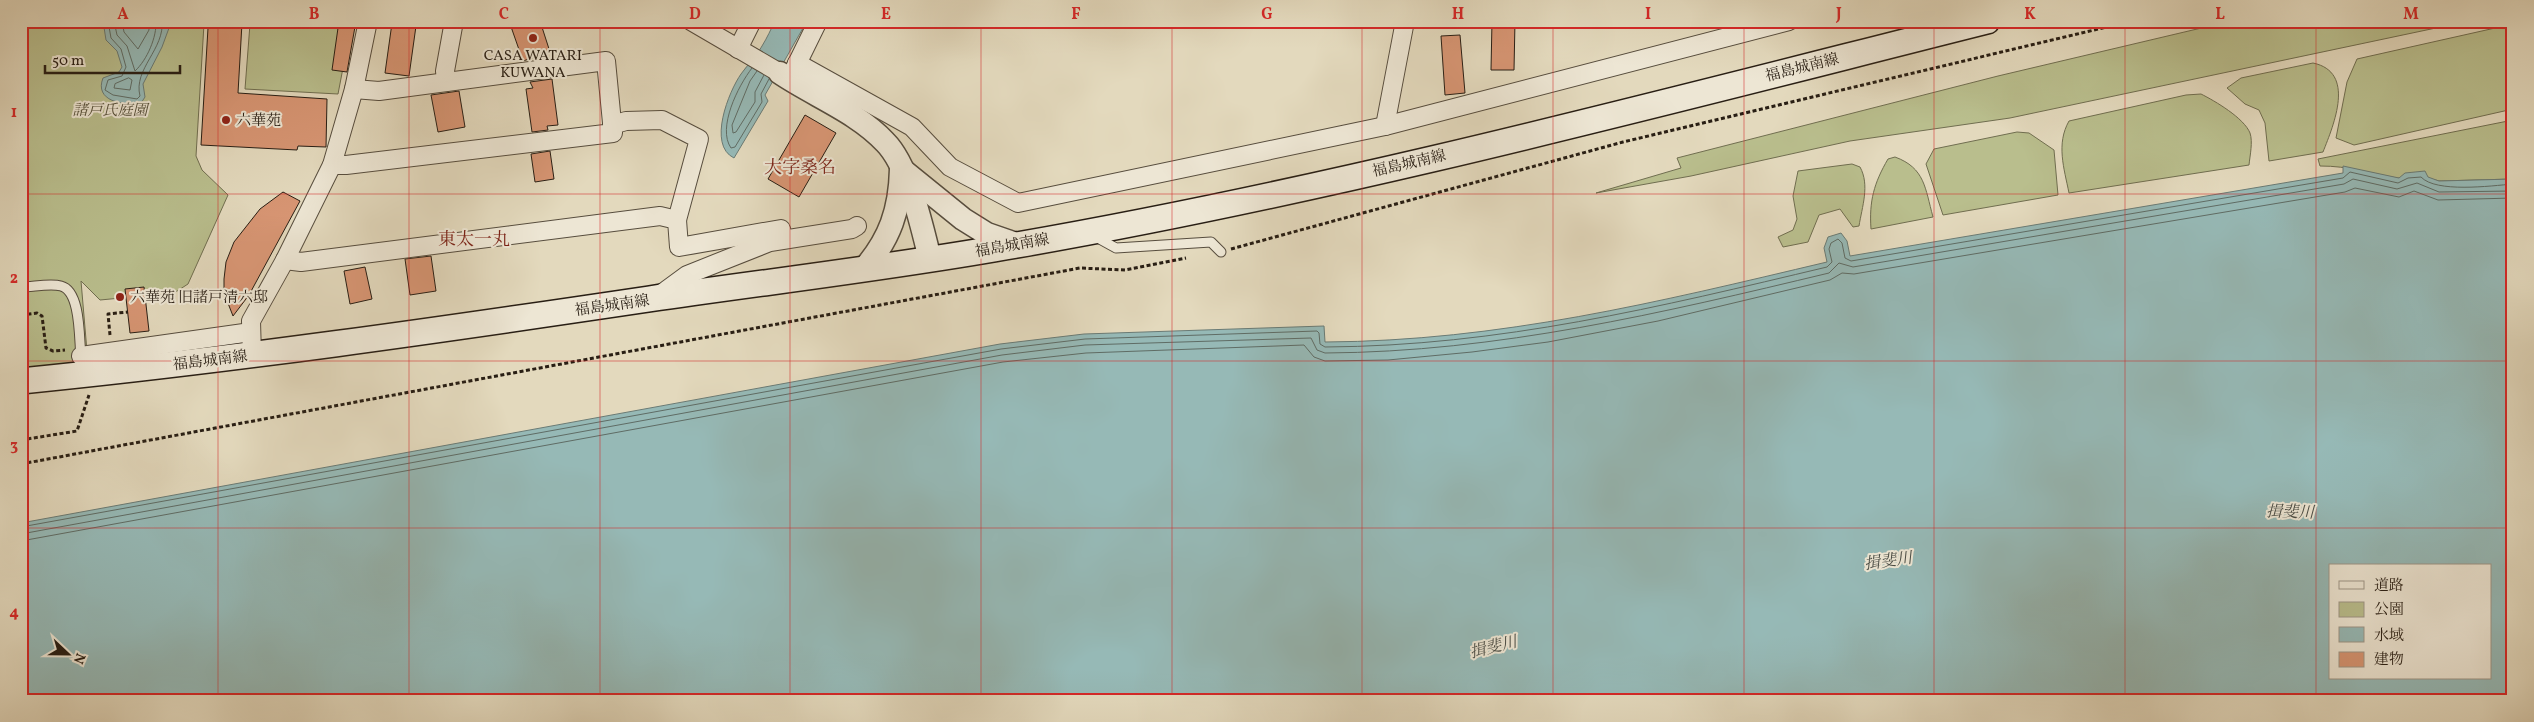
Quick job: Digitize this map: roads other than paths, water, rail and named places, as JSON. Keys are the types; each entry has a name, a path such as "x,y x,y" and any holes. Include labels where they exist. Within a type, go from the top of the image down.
{"main road":[{"name":"福島城南線","path":"21,381 83,363 252,344 302,350 655,298 863,270 1019,245 1300,189 1599,118 1987,21"}],"street":[{"path":"252,344 251,321 285,260 332,165 354,89 368,21"},
{"path":"446,82 445,71 454,21"},
{"path":"691,21 738,49 912,127 950,167 1018,203 1385,126 1782,23"},
{"path":"738,49 752,21"},
{"path":"789,72 818,21"},
{"path":"1385,126 1405,21"},
{"path":"332,165 356,164 613,133 606,61 379,91 354,89"},
{"path":"789,72 856,119 886,143 915,199 930,259"},
{"path":"612,125 626,120 662,120 699,139 677,220 679,247 781,229 783,238"},
{"path":"900,168 963,218 987,234 1019,245"},
{"path":"863,270 880,250 894,219 900,189 900,168"},
{"path":"285,260 301,262 660,216 677,220"},
{"path":"655,298 687,275 783,238 852,229 857,226"}],"lane":[{"path":"1086,232 1116,248 1211,242 1221,252"},
{"path":"21,287 60,285 68,290 76,301 83,363"}],"water":[{"path":"103,21 167,21 169,28 162,47 143,84 145,97 141,103 126,104 112,100 106,97 103,92 101,86 103,78 119,72 122,67 117,51 106,40"},
{"path":"775,21 807,21 765,95 768,101 734,158 726,151 722,142 721,130 726,105 736,82 760,50"},
{"name":"揖斐川","path":"2343,166 2399,178 2405,173 2425,171 2428,177 2439,181 2513,179 2513,701 21,701 21,523 1000,344 1084,334 1324,326 1325,342 1390,340 1454,335 1578,317 1640,305 1827,262 1824,248 1828,237 1841,233 1847,241 1850,256 2343,173"}],"place":[{"name":"CASA WATARI KUWANA","path":"533,38"},
{"name":"六華苑","path":"226,120"},
{"name":"六華苑 旧諸戸清六邸","path":"120,297"}],"district":[{"name":"大字桑名","path":"800,167"},
{"name":"東太一丸","path":"474,239"}],"park label":[{"name":"諸戸氏庭園","path":"110,110"}]}
